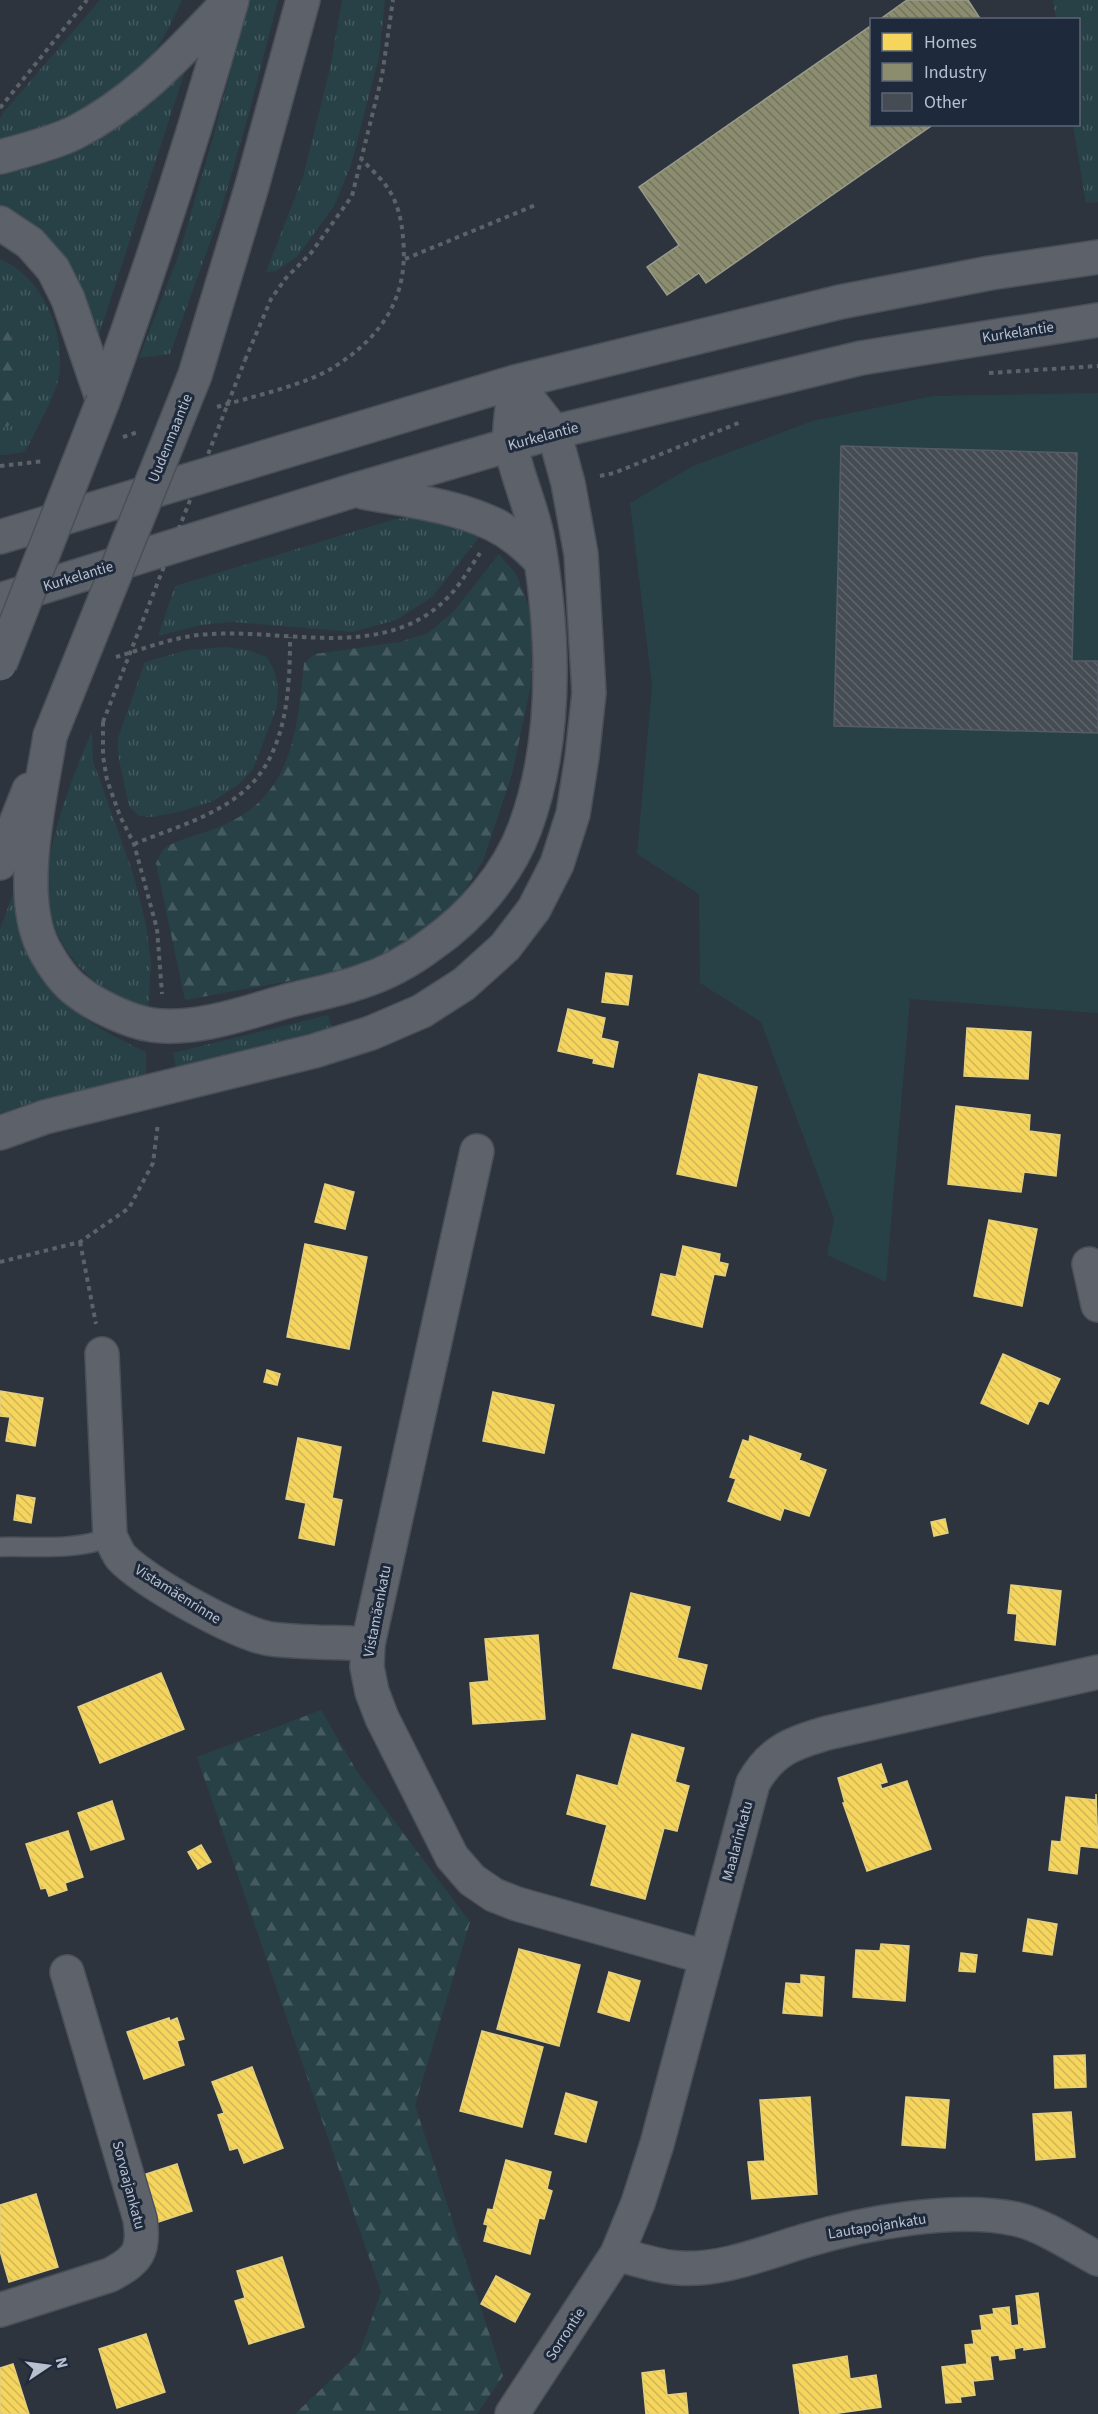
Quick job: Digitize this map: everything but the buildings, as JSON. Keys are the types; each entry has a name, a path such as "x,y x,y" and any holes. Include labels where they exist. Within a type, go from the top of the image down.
{"main road":[{"path":"0,157 73,134 123,104 147,85 231,0"},
{"path":"0,664 103,401 150,270 199,119 231,0"},
{"name":"Uudenmaantie","path":"0,863 195,375 252,186 303,0"},
{"path":"0,223 30,243 53,269 68,299 103,401"},
{"path":"0,537 515,382 840,302 990,273 1098,257"},
{"name":"Kurkelantie","path":"0,600 356,490 554,432 861,358 1098,320"},
{"path":"0,1133 45,1117 314,1051 370,1033 422,1011 464,984 505,947 534,909 557,864 573,814 589,693 581,554 568,483 554,432 515,382"},
{"path":"50,736 32,858 30,880 33,914 43,946 60,973 77,992 103,1006 152,1025 192,1024 362,982 399,965 434,943 490,891 507,865 525,830 537,789 543,755 549,687 549,625 538,539 510,445 515,382"},
{"path":"356,490 424,503 493,524 520,540 540,560"}],"street":[{"name":"Vistamäenkatu","path":"477,1151 368,1644 367,1667 372,1692 382,1718 452,1857 472,1880 494,1894 517,1904 705,1957"},
{"path":"1089,1264 1098,1305"},
{"path":"102,1354 110,1537"},
{"name":"Vistamäenrinne","path":"110,1537 121,1556 138,1570 230,1626 270,1639 368,1644"},
{"name":"Maalarinkatu","path":"616,2254 638,2203 657,2144 753,1783 768,1760 776,1753 805,1739 826,1732 1098,1672"},
{"name":"Sorvaajankatu","path":"0,2310 110,2275 124,2268 137,2257 143,2240 140,2219 67,1972"},
{"name":"Lautapojankatu","path":"616,2254 680,2268 709,2266 736,2261 858,2226 974,2215 1019,2220 1098,2259"},
{"name":"Sorrontie","path":"512,2414 616,2254"}],"lane":[{"path":"0,1547 81,1545 110,1537"}],"path":[{"path":"0,108 87,0"},
{"path":"162,996 157,929 134,844 120,816 107,780 103,756 103,722 245,360 272,299 286,278 318,244 351,196 382,76 393,0"},
{"path":"210,410 311,378 333,368 350,356 387,318 396,301 405,259 403,232 397,207 388,189 362,159"},
{"path":"405,259 538,204"},
{"path":"120,437 142,430"},
{"path":"0,466 41,462 52,458"},
{"path":"134,844 212,812 244,791 258,775 275,745 282,726 289,692 290,637"},
{"path":"0,1262 80,1242 129,1208 153,1163 158,1119"},
{"path":"80,1242 102,1354"}],"green space":[{"path":"100,0 182,0 154,52 127,81 93,104 58,123 0,141 0,119 3,113"},
{"path":"249,0 278,0 219,217 170,354 139,358 179,254 214,134"},
{"path":"342,0 385,0 379,57 351,165 334,206 297,257 276,271 266,272 303,177 331,64"},
{"path":"1053,0 1098,0 1098,202 1086,203 1073,126 1080,126 1080,18 1056,18"},
{"path":"187,65 95,347 0,208 0,174 50,161 83,146 114,125"},
{"path":"0,259 15,267 28,278 48,307 59,342 60,359 59,376 54,393 25,452 3,455 0,455 0,429 14,423 11,325 0,297"},
{"path":"0,297 11,325 21,411 14,423 0,429"},
{"path":"1098,393 1098,1013 910,999 886,1282 827,1255 834,1219 761,1022 700,983 699,894 637,854 652,686 630,503 693,466 812,421 933,396"},
{"path":"417,517 447,522 481,535 432,597 396,620 353,632 233,622 201,625 158,636 175,586 395,519"},
{"path":"499,554 516,574 530,609 533,676 512,774 483,861 453,909 413,940 372,962 328,974 185,1000 156,863 163,850 176,842 240,817 260,802 285,763 293,740 304,663 315,654 400,642 428,633 454,611"},
{"path":"226,647 248,650 267,657 274,670 278,687 277,707 253,769 238,785 213,801 179,812 151,817 139,816 129,806 118,755 118,738 145,662 187,650"},
{"path":"92,731 93,761 133,873 145,920 151,961 148,1013 112,994 80,967 57,934 50,914 47,875 55,833 69,789"},
{"path":"13,894 22,934 34,965 54,990 77,1012 102,1029 146,1052 146,1080 72,1092 0,1114 0,929"},
{"path":"328,1015 334,1035 177,1072 173,1053"},
{"path":"321,1710 358,1773 470,1922 415,2105 503,2376 477,2414 295,2414 360,2352 381,2292 197,1757"}]}
